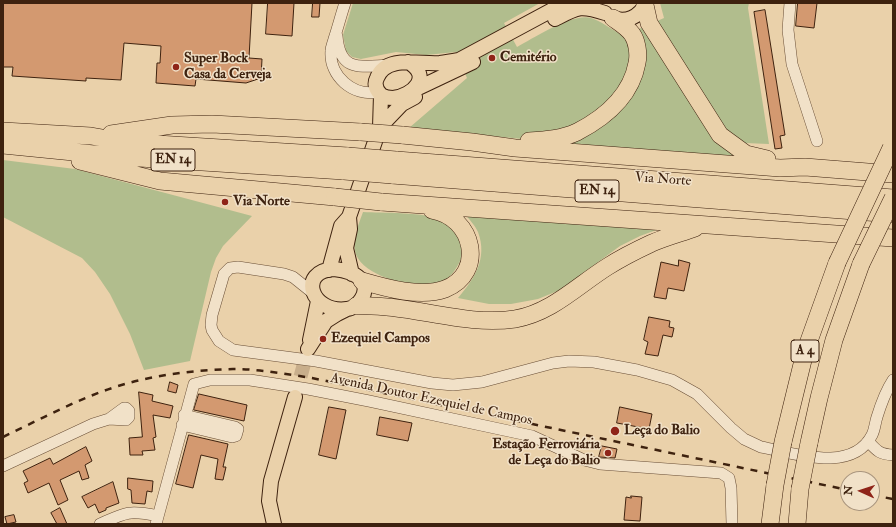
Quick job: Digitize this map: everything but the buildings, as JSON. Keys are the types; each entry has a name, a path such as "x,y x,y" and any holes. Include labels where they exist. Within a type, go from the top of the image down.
{"highway":[{"path":"645,4 649,23 720,135 746,154 805,167"},
{"path":"472,142 516,142 554,139 576,132 593,123 619,102 627,92 634,78 638,58 633,35 626,27 606,11"},
{"path":"91,136 172,125 212,124 402,135 523,149 780,168 805,167 893,174"},
{"name":"Via Norte","path":"3,130 91,136 125,142 893,214"},
{"name":"Via Norte","path":"3,145 124,157 346,163"},
{"name":"A 4","path":"770,524 775,485 805,352 838,263 892,147"},
{"path":"3,150 28,156 78,160 160,182 381,202 889,240"},
{"name":"Via Norte","path":"394,168 893,198"},
{"name":"A 4","path":"797,524 800,489 809,443 834,340 861,264 893,198"},
{"path":"357,278 412,292 426,293 445,289 455,284 462,279 470,262 471,250 468,240 464,230 456,220 439,212 381,202"},
{"path":"352,308 374,305 476,319 515,319 540,312 551,306 607,267 653,243 704,225"}],"main road":[{"path":"383,124 379,93 375,86 375,80 381,70 391,65 408,62 440,63 459,60 565,3"},
{"path":"379,93 393,98 408,92 483,58 573,9 586,7 606,11 623,20 632,18 640,13 645,4"},
{"path":"383,124 402,104 465,72 483,58"},
{"path":"323,272 339,270 357,278 364,285 364,292 361,300 352,308 326,321 308,349 315,297 313,282 323,272 341,226 349,217 388,112 408,92 418,85 420,74 418,69 408,62"},
{"path":"349,217 350,229 346,248 347,255 357,278"},
{"path":"315,297 331,307 352,308"},
{"path":"274,524 269,501 271,481 295,397"}],"street":[{"path":"345,3 331,51 332,64 343,83 353,89 370,94 379,93"},
{"path":"790,3 788,30 792,64 817,141"},
{"path":"336,31 338,46 343,57 349,63 357,67 391,65"},
{"path":"315,297 293,277 284,274 234,267 226,270 224,274 211,320 212,330 219,341 233,350 316,361 432,383 476,383 498,379 553,363 569,361 594,362 659,376 678,383 704,400 744,439 761,447 817,458 847,456 857,451 868,441 873,433 884,396 893,380"},
{"path":"293,277 323,272"},
{"name":"Avenida Doutor Ezequiel de Campos","path":"157,520 194,384 210,380 250,380 308,389 532,436 584,460 600,464 721,473 729,478 731,488 732,524"},
{"path":"3,466 93,424 109,419"},
{"path":"868,441 876,451 883,454 893,455"},
{"path":"100,524 121,514 130,512 136,512 157,520"}],"green space":[{"path":"353,3 540,3 504,23 517,47 553,27 583,17 594,19 623,36 664,18 660,3 749,3 748,8 769,144 720,142 740,160 409,128 467,78 456,52 426,55 396,52 361,59 352,57 346,51 343,35"},
{"path":"3,160 75,169 252,216 223,246 216,258 211,272 190,361 144,370 130,334 110,294 95,272 82,258 3,217"},
{"path":"363,212 415,214 434,217 443,221 457,231 458,234 462,257 457,267 446,279 439,283 429,285 404,283 378,274 367,268 359,260 354,246 355,236"},
{"path":"463,212 659,229 620,246 560,290 538,299 511,304 489,304 458,298 478,268 481,251 481,242 478,232"}],"tunnel":[{"path":"295,397 308,349"}],"railway":[{"path":"3,437 78,401 125,384 179,373 243,369 312,378 840,488"},
{"path":"880,497 893,499"}],"place":[{"name":"Cemitério","path":"492,58"},
{"name":"Super Bock Casa da Cerveja","path":"176,67"},
{"name":"Via Norte","path":"225,202"},
{"name":"Ezequiel Campos","path":"323,339"},
{"name":"Leça do Balio","path":"615,431"},
{"name":"Estação Ferroviária de Leça do Balio","path":"608,453"}]}
